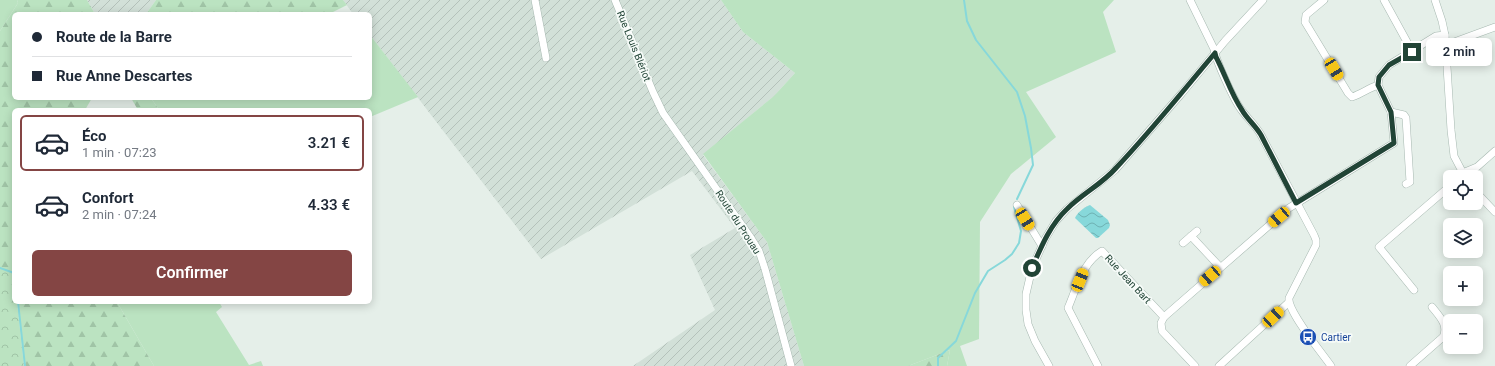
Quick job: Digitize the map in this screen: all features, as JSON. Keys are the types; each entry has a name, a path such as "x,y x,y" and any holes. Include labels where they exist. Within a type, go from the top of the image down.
{"street":[{"path":"535,0 546,58"},
{"name":"Rue Louis Blériot","path":"615,0 653,92"},
{"path":"1190,0 1242,112 1255,125 1261,135 1316,240 1313,251 1288,298 1288,303 1293,314 1331,366"},
{"path":"1049,366 1028,324 1026,294 1032,268 1056,221 1067,209 1115,170 1178,99 1215,53 1263,0"},
{"path":"1324,0 1306,15 1305,22 1348,93 1352,97 1368,88 1378,85"},
{"path":"1384,0 1412,52"},
{"path":"1435,0 1445,35 1454,156 1460,170"},
{"path":"1446,45 1495,27"},
{"path":"1195,366 1162,331 1161,323 1164,317 1220,267 1296,203 1394,143 1391,112 1378,85 1379,77 1382,71 1389,65 1436,36 1445,35"},
{"name":"Route du Prouau","path":"653,92 663,114 751,238 759,252 791,366"},
{"path":"1391,112 1404,115 1406,118 1410,182 1406,184"},
{"path":"1470,170 1477,167 1495,151"},
{"path":"1414,290 1379,247 1443,192"},
{"path":"1483,199 1495,212"},
{"path":"1017,205 1042,246"},
{"path":"1183,243 1197,231"},
{"path":"1191,236 1220,267"},
{"name":"Rue Jean Bart","path":"1098,366 1068,308 1085,266 1094,256 1102,251 1164,317"},
{"path":"1219,366 1288,303"},
{"path":"1410,366 1443,337 1446,332 1441,319 1432,307"}],"shaded area":[{"path":"87,0 156,0 147,12 94,12"},
{"path":"343,0 721,0 743,32 795,73 774,96 703,155 767,242 804,366 633,366 715,310 690,255 735,228 692,171 541,259 372,38 372,12 352,12"}],"green space":[{"path":"0,0 17,0 18,3 0,31"},
{"path":"17,0 87,0 94,12 12,12 18,3"},
{"path":"156,0 343,0 347,5 333,12 147,12"},
{"path":"721,0 1114,0 1103,12 1116,52 1026,92 1056,137 1011,174 980,222 979,339 960,346 967,366 947,366 950,350 908,366 804,366 767,242 703,154 774,96 795,73 743,32"},
{"path":"12,12 12,100 91,100 86,108 12,108 12,273 0,268 0,31"},
{"path":"372,38 418,97 372,116 372,108 158,108 152,100 372,100"},
{"path":"132,100 152,100 158,108 137,108"},
{"path":"0,268 12,273 12,304 17,304 24,366 0,366"},
{"path":"17,304 118,304 154,366 24,366"},
{"path":"118,304 220,304 222,307 216,312 249,365 261,361 263,366 154,366"},
{"path":"950,350 947,366 908,366"}],"water":[{"path":"1090,205 1108,220 1110,225 1109,228 1098,238 1096,238 1075,218 1081,210"}],"waterway":[{"path":"964,0 967,21 976,40 1017,92 1025,116 1033,165 1017,199"},
{"path":"938,366 938,358 956,341 975,293 988,271 1012,254 1019,243 1021,231 1014,207"},
{"path":"0,268 12,272"},
{"path":"18,304 25,366"}],"place":[{"name":"Cartier","path":"1308,337"}],"route":[{"path":"1032,268 1045,239 1056,221 1067,209 1115,170 1174,103 1215,53 1242,112 1255,125 1261,135 1296,203 1394,143 1391,112 1378,85 1379,77 1382,71 1389,65 1412,52"}]}
